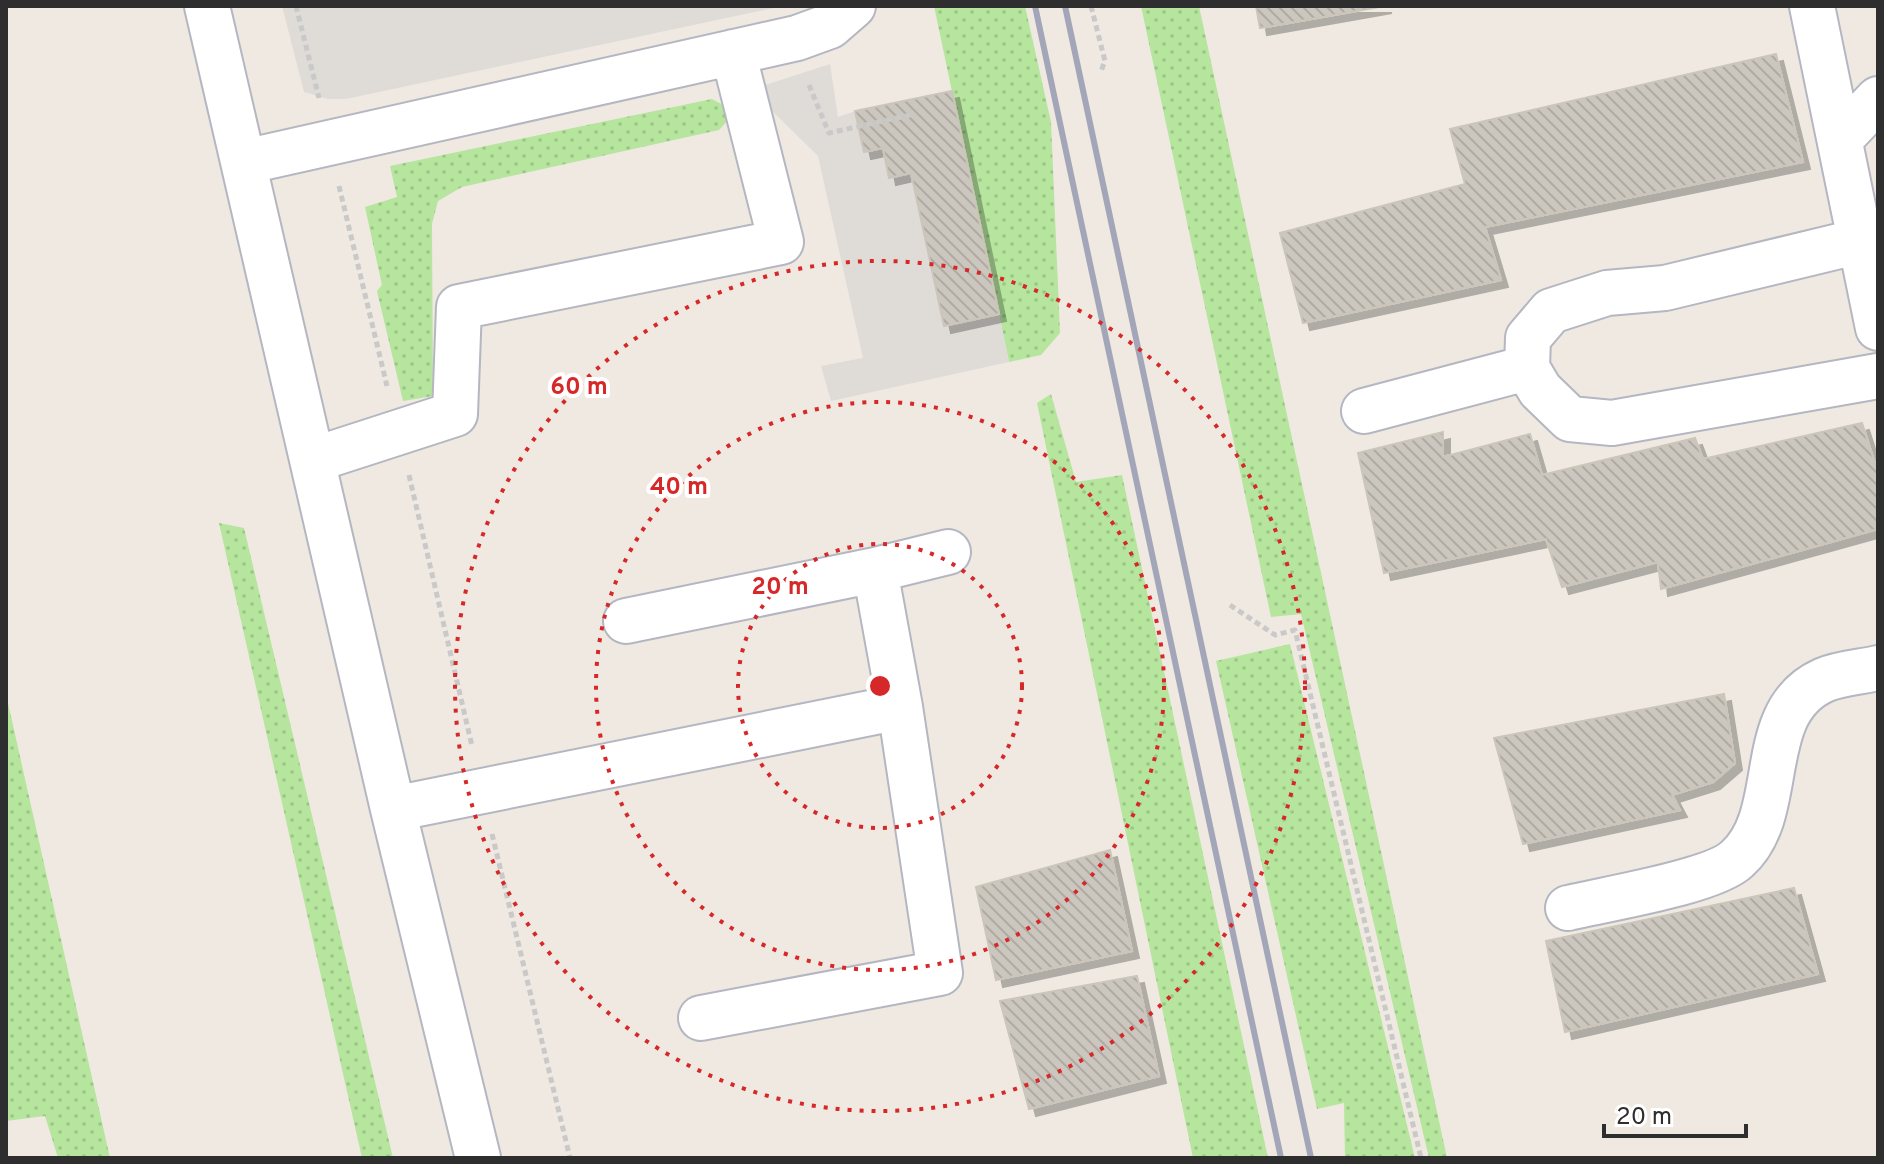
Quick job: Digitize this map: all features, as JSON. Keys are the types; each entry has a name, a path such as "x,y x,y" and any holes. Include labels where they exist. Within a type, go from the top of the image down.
{"lane":[{"path":"207,6 393,809 478,1158"},
{"path":"244,162 797,38 830,26 853,6"},
{"path":"1812,6 1878,328"},
{"path":"313,460 455,414 459,307 781,242 733,52"},
{"path":"1840,139 1878,99"},
{"path":"1860,241 1665,288 1607,293 1551,311 1528,338 1527,368 1540,390 1570,419 1612,423 1878,376"},
{"path":"1364,411 1527,368"},
{"path":"626,621 948,552"},
{"path":"701,1018 940,973 900,707 875,570"},
{"path":"1568,908 1700,877 1735,862 1753,842 1780,730 1799,696 1825,680 1878,668"},
{"path":"393,809 900,707"}],"path":[{"path":"296,6 318,97"},
{"path":"1091,6 1105,61 1101,71"},
{"path":"809,85 829,133 910,115"},
{"path":"341,191 389,395"},
{"path":"408,474 472,747"},
{"path":"1230,605 1275,635 1295,630 1421,1158"},
{"path":"495,844 570,1158"}],"green space":[{"path":"934,6 1025,6 1051,122 1060,333 1041,355 1009,362"},
{"path":"1141,6 1199,6 1447,1158 1429,1158 1301,614 1271,617"},
{"path":"712,99 725,106 729,119 719,130 462,187 438,201 432,224 433,396 403,401 377,291 382,285 365,207 397,197 390,166"},
{"path":"1051,394 1076,482 1122,475 1268,1158 1193,1158 1037,403"},
{"path":"219,523 244,528 393,1158 362,1158"},
{"path":"1290,644 1415,1158 1345,1158 1344,1103 1317,1109 1216,661"},
{"path":"6,694 110,1158 58,1158 45,1116 6,1121"}],"shaded area":[{"path":"282,6 783,6 346,99 328,99 304,92"},
{"path":"830,64 838,117 855,111 864,152 883,148 889,178 911,173 944,326 999,314 1009,362 831,401 821,366 863,358 818,156 759,98 762,86"}],"building":[{"path":"1256,6 1385,6 1260,28"},
{"path":"1776,54 1803,162 1485,227 1501,280 1303,323 1280,233 1465,184 1450,129"},
{"path":"952,91 999,314 944,326 911,173 889,178 883,148 864,152 855,111"},
{"path":"1862,423 1878,473 1878,529 1661,589 1658,562 1562,587 1546,539 1384,573 1358,453 1443,432 1443,457 1530,434 1542,475 1695,438 1703,459"},
{"path":"1724,694 1735,763 1713,782 1672,795 1680,810 1523,844 1494,738"},
{"path":"1110,850 1132,951 996,980 976,887"},
{"path":"1794,888 1818,974 1565,1032 1546,941"},
{"path":"1137,976 1159,1076 1029,1109 1000,1001"}],"railway":[{"path":"1035,6 1281,1158"},
{"path":"1065,6 1311,1158"}]}
